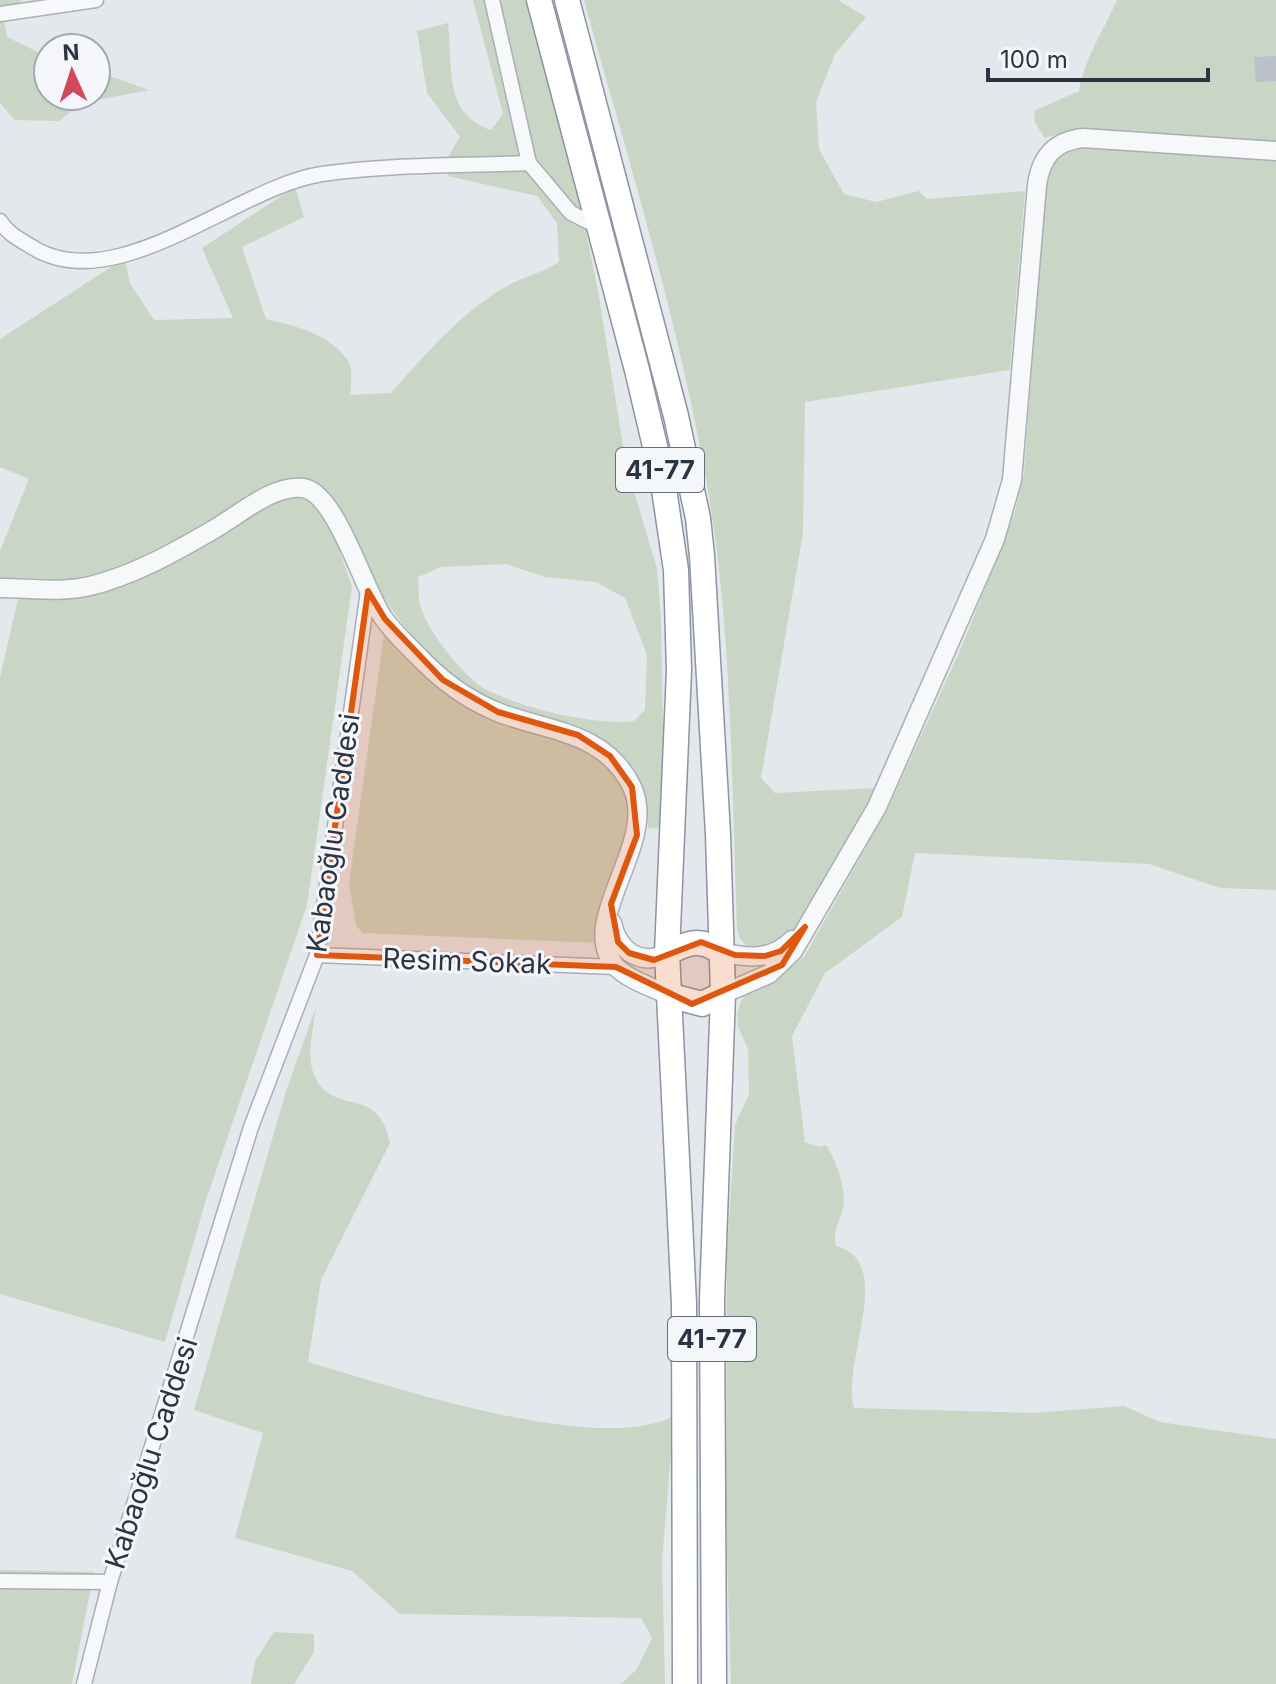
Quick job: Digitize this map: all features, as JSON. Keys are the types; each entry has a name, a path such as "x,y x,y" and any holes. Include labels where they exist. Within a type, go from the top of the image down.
{"highway":[{"name":"41-77","path":"539,0 601,228 662,476 676,570 679,670 667,953"},
{"name":"41-77","path":"567,0 667,378 698,518 718,834 720,952"},
{"path":"690,942 701,942 720,952 723,994 702,1004 668,995 667,953 690,942"},
{"name":"41-77","path":"714,1684 712,1330 723,994"},
{"name":"41-77","path":"668,995 684,1304 685,1569 677,1684"},
{"path":"685,1569 685,1684"}],"street":[{"path":"0,14 96,0"},
{"path":"492,0 529,163 571,213 601,228"},
{"path":"723,994 782,965 877,807 964,615 998,529 1012,480 1037,185 1045,157 1056,145 1083,138 1276,151"},
{"path":"0,221 7,232 49,258 88,260 149,248 272,191 320,174 529,163"},
{"path":"0,588 91,586 182,546 275,493 305,488 332,510 368,591 385,619 443,680 498,712 578,735 597,745 621,769 632,787 639,819 637,835 611,904 605,937 616,967 668,995"},
{"name":"Kabaoğlu Caddesi","path":"84,1684 110,1582 251,1127 317,955 368,591"},
{"path":"611,904 618,942 629,953 654,960 667,953"},
{"path":"720,952 765,956 781,951 805,927"},
{"name":"Resim Sokak","path":"317,955 616,967"},
{"path":"0,1581 110,1582"}],"highlighted area":[{"path":"368,591 385,619 443,680 498,712 578,735 610,756 632,787 637,835 611,904 618,942 629,953 654,960 701,942 735,955 765,956 781,951 805,927 782,965 692,1004 616,967 317,955"}],"green space":[{"path":"0,0 22,0 3,16 7,37 32,49 32,112 70,112 59,121 15,120 0,103"},
{"path":"473,0 526,0 580,202 626,464 657,569 661,619 665,829 648,828 642,788 627,759 604,740 481,696 453,677 431,656 412,636 381,593 329,497 315,481 292,481 114,570 60,581 0,582 0,551 29,479 0,467 0,339 125,258 130,283 154,320 233,318 202,248 295,187 304,217 242,247 266,319 310,332 339,350 350,366 350,395 391,393 447,332 478,305 513,283 559,262 557,223 537,196 448,176 448,157 460,137 427,93 417,31 448,23 453,87 465,113 491,130 503,114","holes":["506,564 545,577 596,582 625,598 647,655 645,710 634,721 599,721 558,714 518,703 485,689 448,653 431,629 420,604 418,577 441,567"]},
{"path":"584,0 838,0 866,17 835,54 816,102 819,149 844,194 876,202 919,191 927,199 1025,191 1010,370 805,402 803,533 761,778 775,793 876,788 793,934 775,947 747,946 740,939 737,928 728,677 720,578 703,462 674,329"},
{"path":"1117,0 1276,0 1276,142 1067,131 1045,138 1035,123 1034,111 1079,91 1090,56"},
{"path":"112,77 149,90 112,97"},
{"path":"1098,147 1276,161 1276,890 1220,888 1149,864 915,853 902,917 825,973 792,1036 805,1142 819,1147 826,1145 842,1184 844,1201 836,1231 836,1246 854,1255 863,1271 865,1292 854,1365 854,1408 1034,1413 1124,1406 1160,1422 1276,1439 1276,1684 731,1684 726,1521 727,1252 735,1125 749,1094 748,1049 738,1026 737,1013 741,1001 753,987 804,957 889,806 962,646 1015,512 1024,473 1046,177 1067,153"},
{"path":"287,497 305,497 325,510 352,586 307,905 205,1203 165,1342 0,1294 0,677 19,595 67,598 130,580"},
{"path":"384,634 411,662 439,679 544,726 578,745 607,766 626,789 633,815 632,825 604,889 598,943 363,933 356,926 349,883"},
{"path":"316,1007 310,1051 315,1077 323,1089 333,1096 376,1113 390,1143 321,1280 308,1362 440,1400 547,1423 597,1428 640,1426 674,1416 662,1561 665,1684 621,1684 637,1669 652,1638 641,1618 400,1614 352,1571 235,1538 263,1433 194,1410 286,1091"},
{"path":"0,1570 94,1572 72,1684 0,1684"},
{"path":"274,1632 314,1634 314,1652 294,1684 251,1684 255,1661"}],"building":[{"path":"1276,56 1276,81 1256,82 1254,57"}]}
